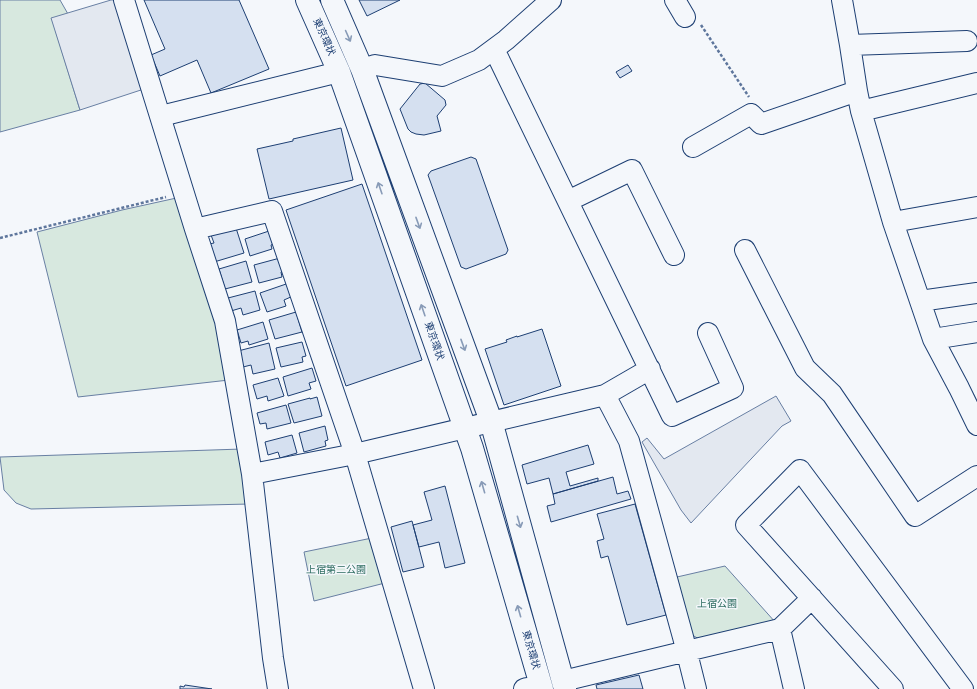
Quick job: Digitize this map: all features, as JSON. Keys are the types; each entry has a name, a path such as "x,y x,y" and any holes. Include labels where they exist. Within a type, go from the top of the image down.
{"highway":[{"name":"東京環状","path":"307,0 339,72 472,448 531,689"},
{"path":"332,0 362,69 491,422 564,685"}],"street":[{"path":"124,0 225,321 252,474 272,650 278,689"},
{"path":"675,0 685,17"},
{"path":"842,0 861,111 893,222 933,339 977,425"},
{"path":"362,69 375,65 442,76 478,60 494,49 506,40 544,2"},
{"path":"850,45 966,41"},
{"path":"494,49 672,416 733,388 708,333"},
{"path":"160,116 339,72"},
{"path":"861,111 977,83"},
{"path":"693,147 751,114 761,124 857,91"},
{"path":"568,202 632,170 674,254"},
{"path":"893,222 977,208"},
{"path":"195,229 272,211 355,454 424,689"},
{"path":"745,250 805,368 832,394 915,516 977,476"},
{"path":"920,301 977,293"},
{"path":"933,339 977,332"},
{"path":"252,474 355,454 605,395 650,369"},
{"path":"605,395 629,441 687,651 696,689"},
{"path":"893,689 746,525 800,470 963,689"},
{"path":"564,685 687,651 780,629 812,598"},
{"path":"780,629 794,689"}],"path":[{"path":"685,17 697,19 754,105 751,114"},
{"path":"0,238 184,193"}],"green space":[{"path":"0,0 60,0 68,14 52,19 80,110 0,132"},
{"path":"181,197 219,325 229,380 78,397 37,232 122,210"},
{"path":"242,449 250,504 31,509 16,503 4,490 0,457"},
{"name":"上宿第二公園","path":"372,538 385,583 314,601 304,552"},
{"name":"上宿公園","path":"725,566 776,623 701,640 692,635 677,577"}],"shaded area":[{"path":"111,0 122,0 147,88 80,110 51,18"},
{"path":"776,396 791,421 782,426 691,523 681,510 642,442 647,438 664,459"}],"building":[{"path":"144,0 239,0 269,69 211,93 197,60 160,76 151,55 165,49"},
{"path":"359,0 400,0 367,16"},
{"path":"628,65 632,71 620,78 616,72"},
{"path":"425,83 445,100 446,105 437,116 441,131 424,135 416,134 408,129 400,109 420,84"},
{"path":"341,128 353,180 269,199 257,149"},
{"path":"471,157 476,159 508,250 506,254 466,269 461,267 428,175 431,171"},
{"path":"362,184 422,360 346,386 286,210"},
{"path":"236,228 244,253 214,262 209,244 214,243 211,235"},
{"path":"269,231 273,244 271,245 272,249 250,256 245,239"},
{"path":"280,258 284,271 281,272 282,277 259,283 254,265"},
{"path":"246,261 252,282 225,289 219,269"},
{"path":"289,283 293,296 284,300 286,306 267,312 260,293"},
{"path":"255,291 260,310 243,315 241,308 231,311 228,298"},
{"path":"296,312 302,332 275,339 269,320"},
{"path":"263,322 268,339 249,345 248,341 241,343 237,330"},
{"path":"542,329 561,386 504,405 485,349 507,342 506,340 517,336"},
{"path":"302,342 306,356 302,357 303,362 281,367 276,348"},
{"path":"269,343 275,369 253,374 251,365 243,367 238,351"},
{"path":"312,368 316,381 309,383 311,389 288,396 283,377"},
{"path":"278,378 284,396 268,401 267,396 257,399 253,385"},
{"path":"317,397 322,416 294,423 288,404"},
{"path":"286,405 291,423 267,429 266,423 260,424 257,413"},
{"path":"325,426 328,440 325,441 326,446 304,452 299,433"},
{"path":"292,435 297,453 280,458 278,452 268,455 265,442"},
{"path":"588,445 594,464 566,472 570,486 598,478 598,481 553,494 549,478 527,484 522,465"},
{"path":"613,477 617,494 628,491 631,499 551,522 547,506 555,504 553,494"},
{"path":"445,486 465,563 445,568 439,542 419,547 413,525 432,520 424,492"},
{"path":"635,504 666,615 627,625 608,556 601,558 597,541 604,539 597,514"},
{"path":"412,521 424,567 403,572 391,527"},
{"path":"639,675 643,689 597,689 596,685"},
{"path":"185,685 212,689 180,689 180,686 184,687"}]}
